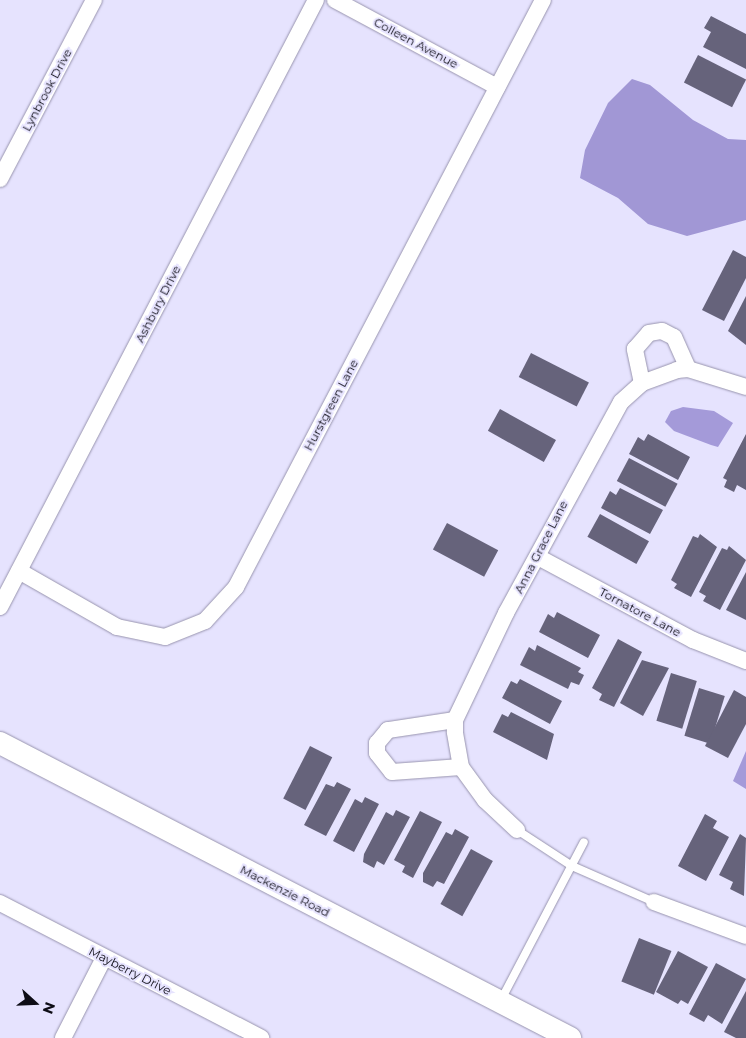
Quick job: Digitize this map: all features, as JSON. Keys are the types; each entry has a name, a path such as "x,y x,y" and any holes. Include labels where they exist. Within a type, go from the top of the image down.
{"main road":[{"name":"Mackenzie Road","path":"0,743 570,1038"}],"street":[{"name":"Lynbrook Drive","path":"0,179 94,0"},
{"name":"Ashbury Drive","path":"0,607 316,0"},
{"name":"Colleen Avenue","path":"335,0 497,87"},
{"name":"Hurstgreen Lane","path":"19,571 117,627 165,637 205,621 236,588 543,0"},
{"path":"688,369 674,337 662,331 649,333 635,349 642,383 688,369 746,388"},
{"name":"Anna Grace Lane","path":"455,720 605,426 642,383"},
{"name":"Tornatore Lane","path":"538,557 693,640 746,661"},
{"path":"461,767 392,772 377,753 378,743 388,730 455,720 461,767 485,800 516,830"},
{"path":"654,902 746,936"},
{"name":"Mayberry Drive","path":"0,903 261,1038"},
{"path":"63,1038 104,958"}],"lane":[{"path":"516,830 572,866 654,902"},
{"path":"500,1002 584,842"}],"shaded area":[{"path":"632,79 650,85 693,120 728,139 746,140 746,220 687,236 648,224 618,198 580,178 585,150 608,103"},
{"path":"683,407 714,411 733,423 718,447 674,431 665,422 671,411"},
{"path":"746,751 746,789 733,781"}],"building":[{"path":"711,16 746,34 746,69 703,47 711,32 704,28"},
{"path":"698,55 746,79 732,107 684,83"},
{"path":"733,250 746,257 746,278 724,321 702,310"},
{"path":"746,296 746,345 728,331"},
{"path":"531,353 589,383 577,407 519,377"},
{"path":"500,409 556,440 544,462 488,431"},
{"path":"648,434 690,457 678,480 629,454 638,437 644,441"},
{"path":"746,434 746,490 737,485 734,492 724,487 727,480 723,478"},
{"path":"629,458 678,484 665,507 617,481"},
{"path":"620,488 663,510 650,534 601,508 610,491 616,495"},
{"path":"600,514 649,541 636,564 587,537"},
{"path":"447,523 498,550 484,577 433,549"},
{"path":"700,534 717,547 691,597 674,588 677,584 671,580 693,536 698,538"},
{"path":"729,546 746,560 720,610 703,601 706,596 699,592 722,548 727,550"},
{"path":"746,572 746,620 726,610"},
{"path":"557,612 600,635 588,658 539,632 548,614 554,618"},
{"path":"618,639 642,652 614,707 599,700 602,694 592,688"},
{"path":"537,645 581,668 578,672 584,675 579,685 571,682 568,689 520,665 529,647 535,651"},
{"path":"642,660 669,668 643,716 620,703"},
{"path":"671,673 697,681 682,729 656,721"},
{"path":"520,679 562,701 550,724 502,698 511,681 517,684"},
{"path":"699,688 725,696 710,744 684,736"},
{"path":"734,690 746,697 746,724 728,758 705,746"},
{"path":"511,712 554,734 547,760 493,732 502,714 508,717"},
{"path":"310,746 332,757 305,810 283,799"},
{"path":"337,782 351,789 326,836 304,825 326,784 334,787"},
{"path":"365,797 379,804 354,852 333,841 355,799 362,803"},
{"path":"396,810 410,817 384,865 377,861 374,868 363,862 364,854 386,812 393,816"},
{"path":"420,811 442,822 413,878 402,872 405,866 394,860"},
{"path":"705,814 717,821 713,828 729,837 706,881 678,866"},
{"path":"455,829 469,837 444,884 437,881 433,887 423,882 423,873 446,832 452,835"},
{"path":"740,834 746,838 744,896 730,889 733,882 719,875"},
{"path":"471,849 493,861 462,916 440,904"},
{"path":"639,938 671,951 654,995 621,982"},
{"path":"678,951 708,967 688,1004 681,1000 678,1004 656,992"},
{"path":"716,963 746,979 722,1024 708,1015 704,1022 689,1014"},
{"path":"746,991 746,1038 736,1038 724,1032"}]}
